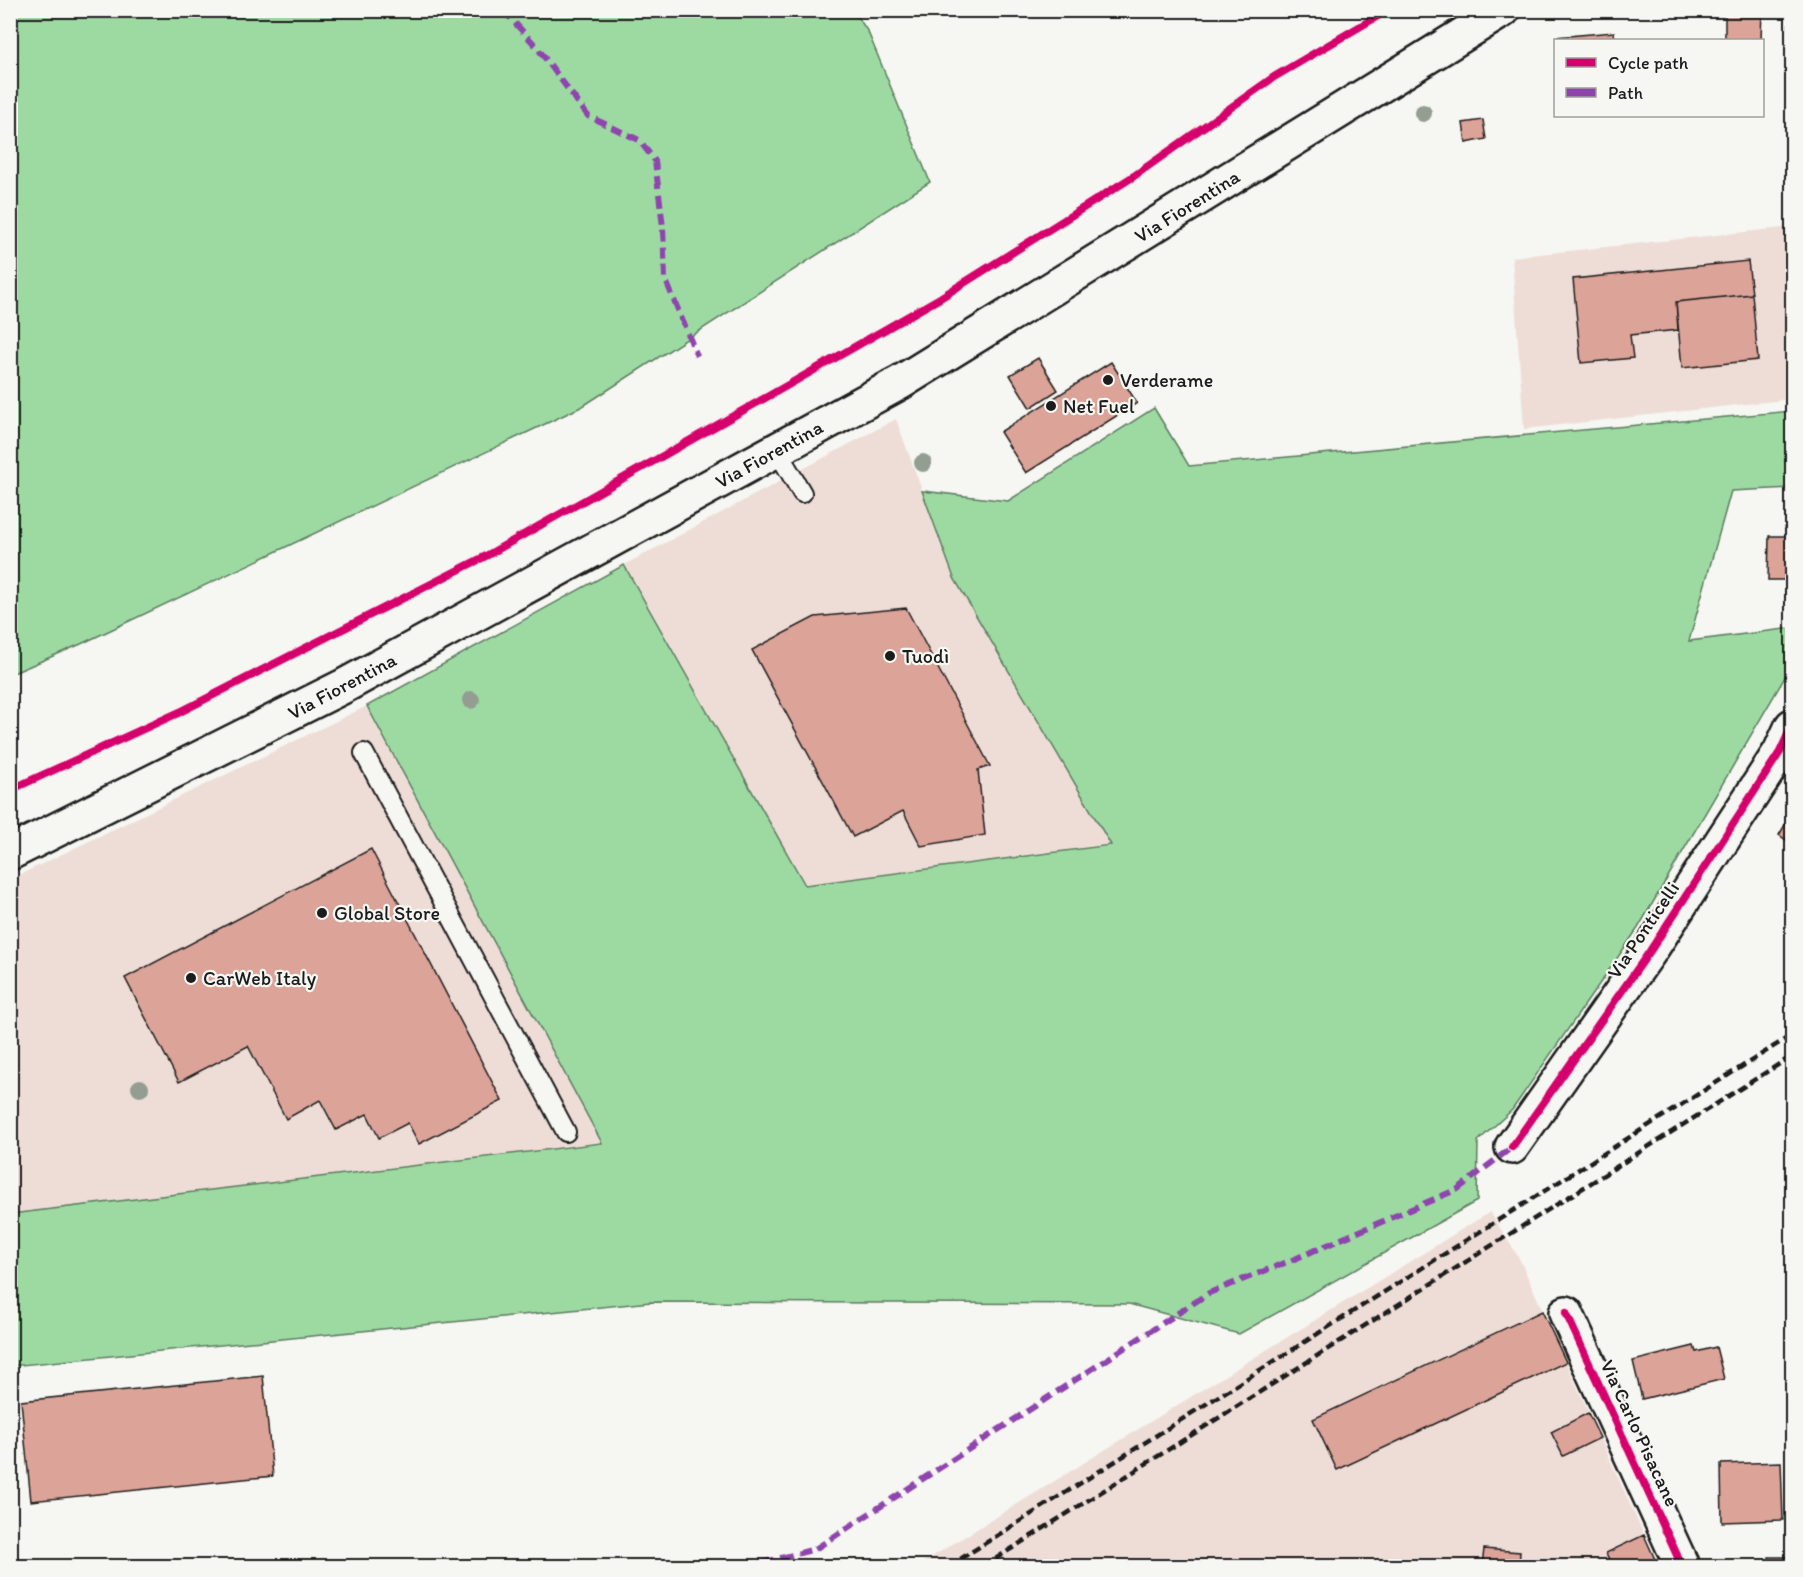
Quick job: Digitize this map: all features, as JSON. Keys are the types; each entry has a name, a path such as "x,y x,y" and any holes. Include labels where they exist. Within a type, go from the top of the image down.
{"main road":[{"name":"Via Fiorentina","path":"10,853 344,686 901,382 1503,10"},
{"name":"Via Ponticelli","path":"1512,1147 1650,951 1780,752 1792,726"},
{"name":"Via Carlo Pisacane","path":"1566,1313 1682,1566"}],"lane":[{"path":"776,449 802,493"},
{"path":"364,753 566,1132"}],"shaded area":[{"path":"1792,227 1792,399 1524,429 1512,257"},
{"path":"896,419 954,578 1112,845 805,885 624,565"},
{"path":"367,706 602,1143 11,1214 11,879"},
{"path":"1490,1212 1519,1258 1658,1566 917,1566"}],"green space":[{"path":"11,10 854,11 868,32 930,182 583,406 81,644 11,674"},
{"path":"1154,408 1189,466 1792,411 1792,488 1731,491 1689,641 1792,628 1792,665 1638,928 1512,1110 1478,1141 1477,1201 1239,1334 1129,1304 651,1302 11,1366 11,1214 602,1143 367,706 624,565 805,885 1111,845 954,578 922,491 1008,501"}],"building":[{"path":"1725,10 1762,10 1761,39 1725,39"},
{"path":"1792,23 1792,62 1791,62 1789,24"},
{"path":"1614,32 1615,39 1557,39 1556,37"},
{"path":"1483,120 1486,139 1466,143 1463,123"},
{"path":"1748,261 1752,294 1676,302 1678,330 1630,335 1633,358 1581,363 1573,279"},
{"path":"1752,294 1758,360 1682,368 1676,302"},
{"path":"1038,358 1058,390 1030,408 1010,375"},
{"path":"1111,362 1137,403 1026,473 1000,432"},
{"path":"1769,536 1792,536 1792,580 1768,580"},
{"path":"906,608 990,766 978,770 985,835 921,846 903,811 853,837 752,650 815,617"},
{"path":"1792,813 1792,844 1779,835"},
{"path":"371,849 502,1101 419,1144 408,1123 379,1138 367,1114 336,1130 320,1100 286,1119 248,1046 179,1082 125,978"},
{"path":"1542,1311 1566,1362 1337,1470 1313,1419"},
{"path":"1694,1346 1696,1352 1716,1347 1724,1379 1642,1399 1633,1361"},
{"path":"263,1376 273,1476 31,1501 21,1401"},
{"path":"1588,1413 1600,1438 1563,1456 1551,1432"},
{"path":"1781,1462 1783,1520 1722,1522 1721,1464"},
{"path":"1644,1535 1658,1566 1612,1566 1606,1553"},
{"path":"1484,1549 1520,1552 1519,1566 1482,1566"},
{"path":"1769,1557 1792,1557 1792,1566 1770,1566"}],"railway":[{"path":"949,1566 1792,1035"},
{"path":"984,1566 1792,1056"}],"marked path":[{"path":"10,16 22,10"},
{"path":"503,10 536,46 588,116 639,140 655,161 663,227 665,278 697,356"},
{"path":"691,1566 758,1564 815,1549 1209,1293 1458,1189 1512,1147"}],"cycle path":[{"path":"10,790 180,712 486,556 774,393 940,298 1134,176 1274,77 1388,10"},
{"path":"1512,1147 1650,951 1780,752 1792,726"},
{"path":"1566,1313 1682,1566"}],"place":[{"name":"Verderame","path":"1108,380"},
{"name":"Net Fuel","path":"1051,406"},
{"name":"Tuodì","path":"890,656"},
{"name":"Global Store","path":"322,913"},
{"name":"CarWeb Italy","path":"191,978"}]}
